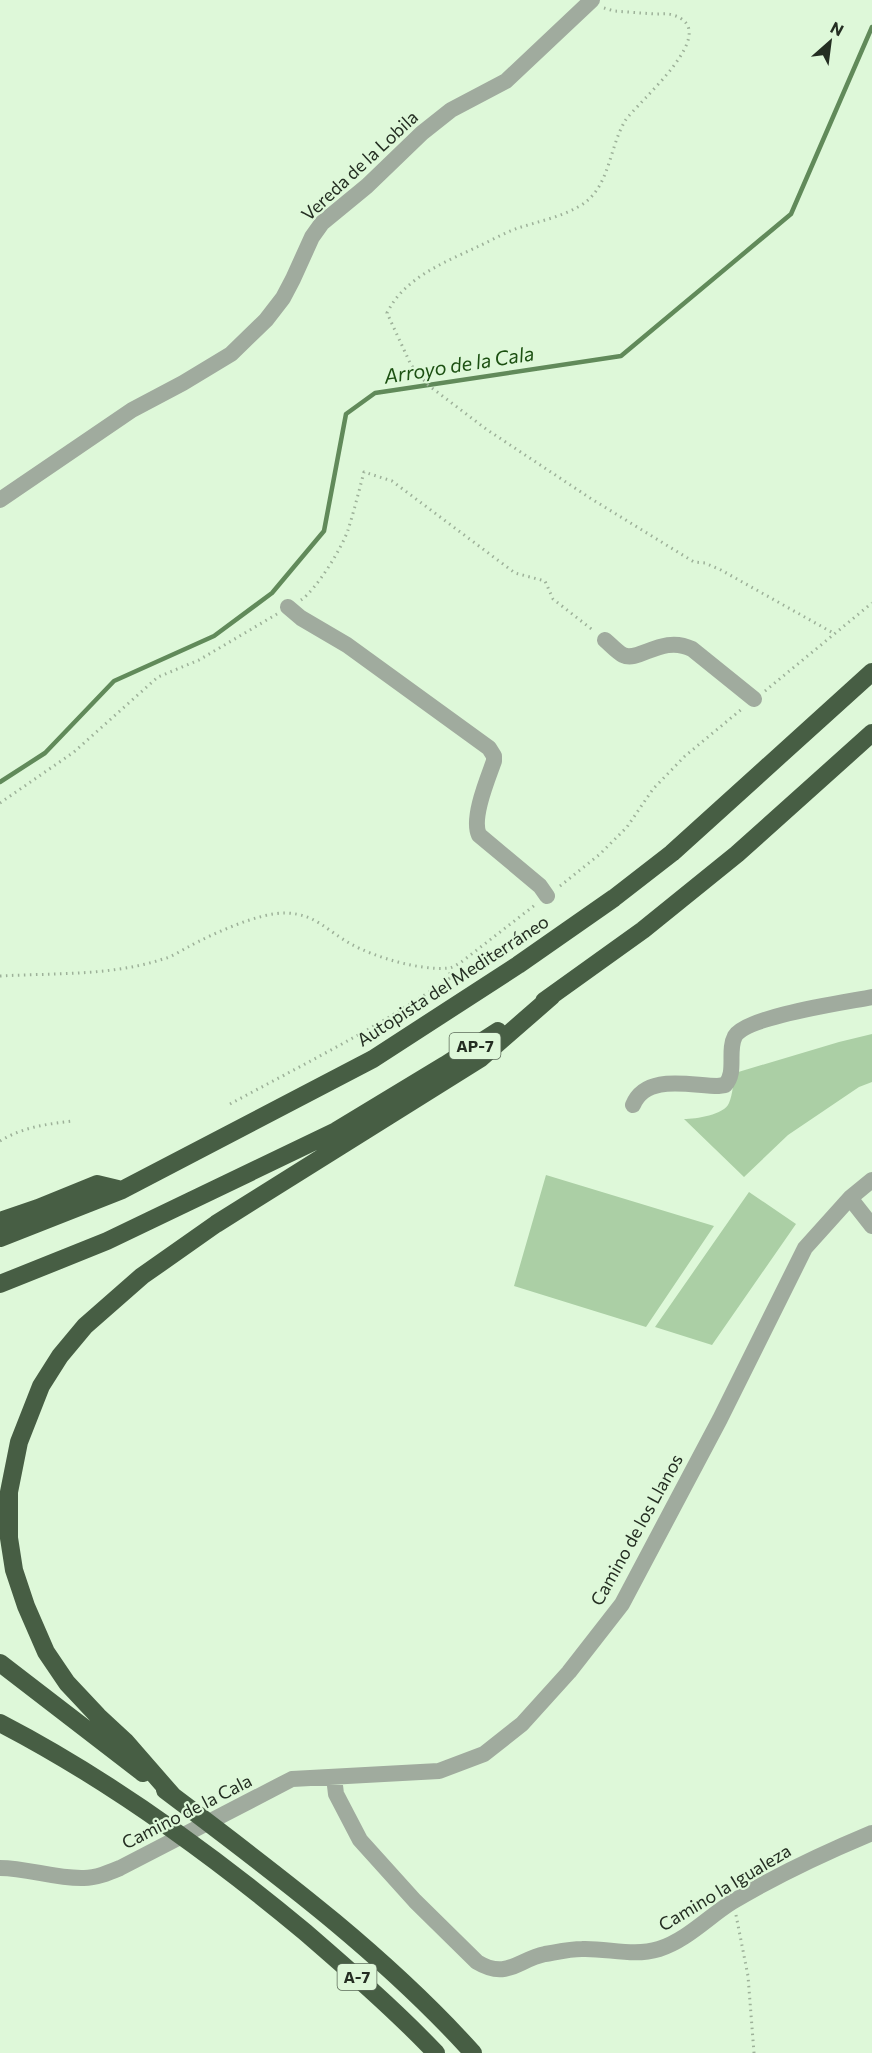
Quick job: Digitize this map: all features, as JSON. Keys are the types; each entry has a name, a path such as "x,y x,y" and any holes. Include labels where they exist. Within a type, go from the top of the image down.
{"highway":[{"name":"Autopista del Mediterráneo","path":"0,1238 36,1217 122,1190 373,1059 519,965 614,898 672,853 872,672"},
{"name":"AP-7","path":"0,1284 107,1241 336,1131 445,1065 552,996 643,930 737,854 872,733"},
{"path":"174,1796 125,1741 67,1683 46,1652 26,1606 14,1570 9,1538 9,1492 19,1442 41,1386 60,1356 85,1326 142,1276 216,1224 481,1058 552,996"},
{"path":"0,1221 36,1217"},
{"path":"0,1663 308,1900 379,1959 473,2053"},
{"name":"A-7","path":"0,1724 66,1761 148,1812 197,1846 274,1906 355,1975 436,2053"}],"street":[{"name":"Vereda de la Lobila","path":"0,500 132,410 231,354 266,320 283,298 312,237 322,223 367,186 422,133 451,110 506,81 590,1"},
{"path":"288,607 301,618 346,645 489,748 494,761 476,820 477,830 479,835 540,886 547,896"},
{"path":"605,640 623,655 631,657 667,644 684,645 754,699"},
{"path":"633,1105 643,1091 662,1084 725,1085 730,1076 731,1053 735,1037 743,1028 816,1007 872,998"},
{"name":"Camino de los Llanos","path":"271,1790 292,1779 439,1771 484,1754 522,1724 569,1672 622,1604 720,1419 805,1248 850,1198 872,1180"},
{"path":"850,1198 872,1226"},
{"name":"Camino la Igualeza","path":"334,1777 336,1794 360,1839 416,1901 477,1962 488,1968 508,1969 543,1954 582,1949 641,1953 660,1948 682,1938 730,1904 788,1870 872,1833"},
{"name":"Camino de la Cala","path":"0,1868 15,1868 65,1877 85,1878 102,1875 120,1868 271,1790"}],"path":[{"path":"590,1 614,11 673,15 685,24 689,33 685,49 674,66 625,120 606,173 595,193 591,199 577,208 514,230 431,269 407,286 392,302 387,313 411,365 428,385 486,429 590,498 694,562 705,563 721,570 835,633"},
{"path":"0,803 74,752 158,677 199,660 309,595 326,571 347,533 364,472 392,480 515,573 545,581 553,599 605,640"},
{"path":"0,976 120,969 142,965 166,959 189,946 266,914 285,912 316,919 351,944 380,955 426,968 450,968 460,963 600,854 627,827 653,789 686,756 872,603"},
{"path":"230,1104 333,1049 430,991 450,978 450,968"},
{"path":"0,1141 12,1133 44,1124 73,1121"},
{"path":"730,1904 738,1918 748,1976 754,2053"}],"green space":[{"path":"872,1034 872,1082 859,1087 788,1135 744,1177 684,1119 709,1116 722,1111 729,1103 735,1073"},
{"path":"546,1175 714,1226 646,1327 514,1286"},
{"path":"749,1192 796,1224 712,1345 655,1327"}],"waterway":[{"name":"Arroyo de la Cala","path":"0,782 45,753 114,681 214,636 272,593 324,531 346,414 375,393 621,356 791,214 872,27"}]}
